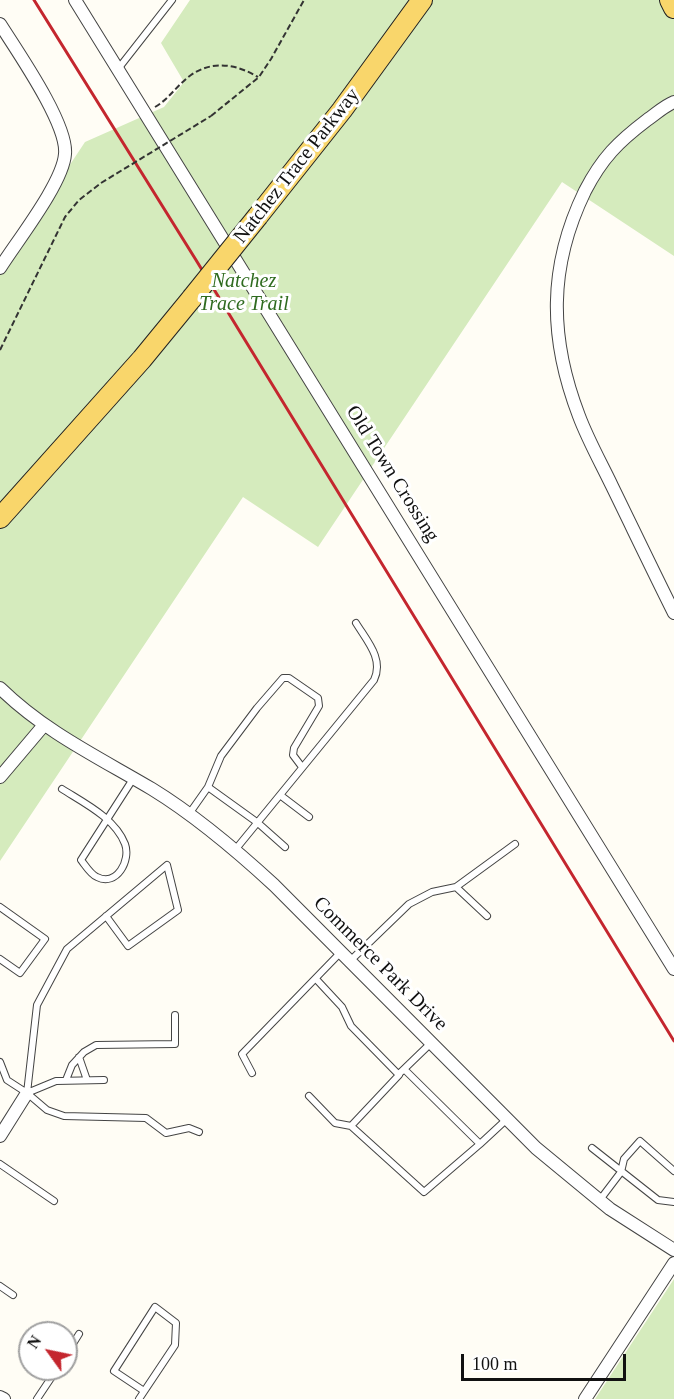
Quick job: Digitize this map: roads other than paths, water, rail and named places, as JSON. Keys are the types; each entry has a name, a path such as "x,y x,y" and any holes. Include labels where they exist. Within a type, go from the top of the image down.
{"main road":[{"name":"Natchez Trace Parkway","path":"0,518 142,359 192,298 342,110 422,0"},
{"path":"670,0 674,8"}],"street":[{"name":"Old Town Crossing","path":"76,0 674,969"},
{"path":"0,24 52,112 66,145 58,179 0,268"},
{"path":"674,102 621,139 593,174 577,207 570,229 561,261 555,306 565,375 580,418 674,614"},
{"name":"Commerce Park Drive","path":"0,688 44,725 134,779 189,815 235,850 274,885 536,1148 599,1201 674,1250"},
{"path":"0,777 44,725"},
{"path":"0,1136 27,1093"},
{"path":"585,1399 674,1263"},
{"path":"0,1396 4,1399"}],"lane":[{"path":"118,69 172,0"},
{"path":"235,850 374,680 378,671 376,657 356,623"},
{"path":"189,815 208,787 221,756 283,678 289,678 318,699 319,706 294,748 293,755 303,767"},
{"path":"62,789 108,819 125,843 128,859 122,870 114,877 105,879 95,877 81,860 108,819 134,779"},
{"path":"208,787 258,823 285,847"},
{"path":"280,795 309,817"},
{"path":"252,1073 242,1054 316,979 409,904 432,892 456,887 514,844"},
{"path":"27,1093 37,1005 66,949 132,894 168,865 178,910 128,946 106,916"},
{"path":"456,887 487,916"},
{"path":"0,907 45,939 20,973 0,959"},
{"path":"316,979 342,1007 351,1026 480,1144"},
{"path":"66,1080 72,1065 84,1052 96,1044 175,1044 175,1015"},
{"path":"351,1126 431,1043"},
{"path":"79,1058 87,1080"},
{"path":"0,1062 7,1080 47,1110 64,1116 146,1118 166,1132 189,1128 199,1132"},
{"path":"27,1093 56,1081 104,1080"},
{"path":"309,1096 335,1123 351,1126 424,1192 507,1119"},
{"path":"599,1201 621,1172 624,1160 640,1141 674,1171"},
{"path":"592,1148 658,1200 674,1202"},
{"path":"0,1164 54,1201"},
{"path":"0,1286 13,1295"},
{"path":"139,1399 175,1346 176,1323 155,1307 114,1371 144,1391"},
{"path":"37,1399 49,1381"}],"railway":[{"path":"34,0 196,260 674,1041"}],"park label":[{"name":"Natchez Trace Trail","path":"244,294"}]}
